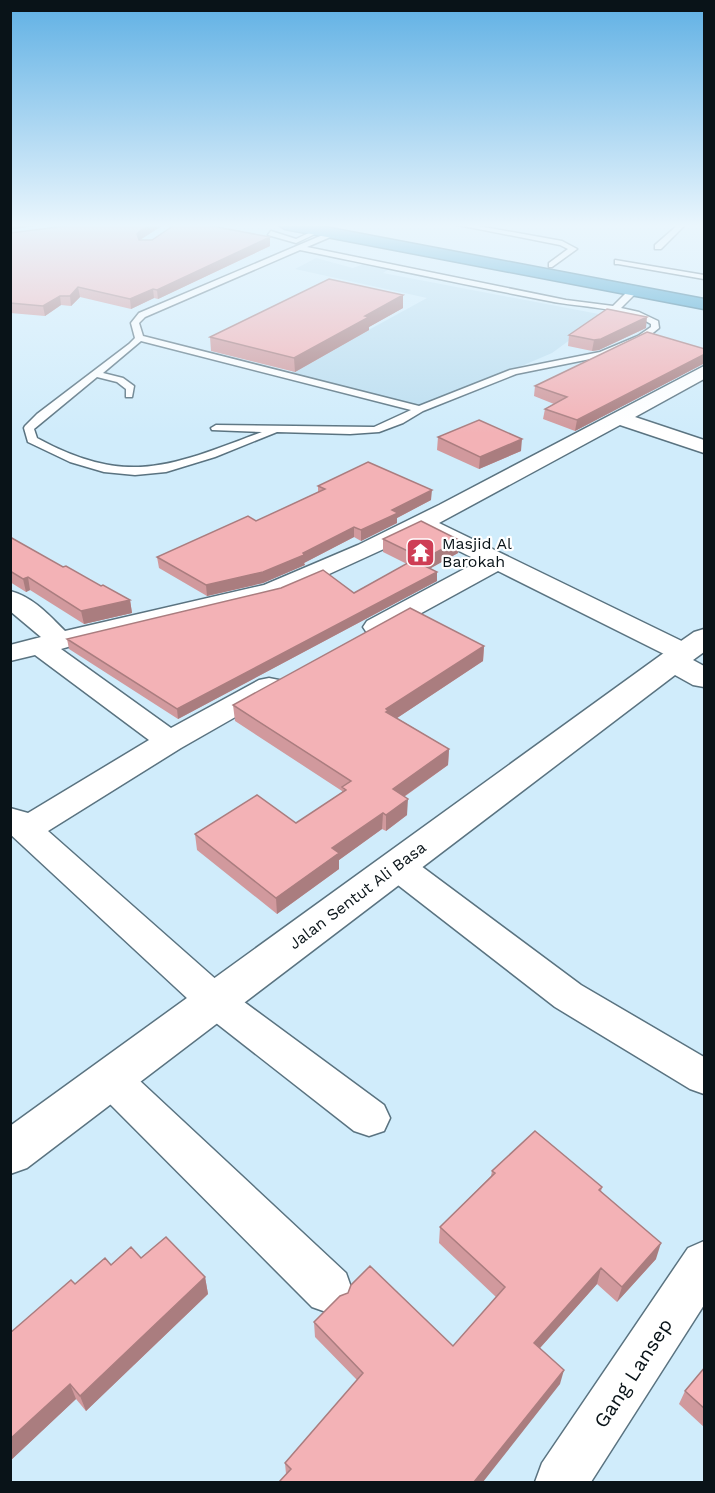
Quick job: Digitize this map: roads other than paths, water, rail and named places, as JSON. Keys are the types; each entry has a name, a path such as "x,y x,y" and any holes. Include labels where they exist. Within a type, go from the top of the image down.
{"highway":[{"path":"648,294 705,304"}],"street":[{"path":"10,653 272,591 421,523 705,372"},
{"path":"618,418 705,447"},
{"path":"421,523 691,657"},
{"path":"356,638 498,561"},
{"path":"10,598 30,612 50,643 170,741"},
{"name":"Jalan Sentut Ali Basa","path":"10,1153 398,866 691,657"},
{"path":"295,672 18,823 215,1001 369,1118"},
{"path":"398,866 568,996 705,1077"},
{"path":"111,1079 329,1290"},
{"name":"Gang Lansep","path":"561,1482 705,1264"}],"lane":[{"path":"139,338 135,323 142,315 192,294"},
{"path":"216,428 375,430 399,422 420,409 513,372 602,354 641,338 655,328 655,323 649,319 614,310 525,294"},
{"path":"614,310 630,294"},
{"path":"139,338 29,429 32,440 51,451 86,463 124,471 147,472 175,467 280,429"},
{"path":"139,338 420,409"},
{"path":"96,374 120,380 132,388 129,395"}],"place":[{"name":"Masjid Al Barokah","path":"421,552"}]}
